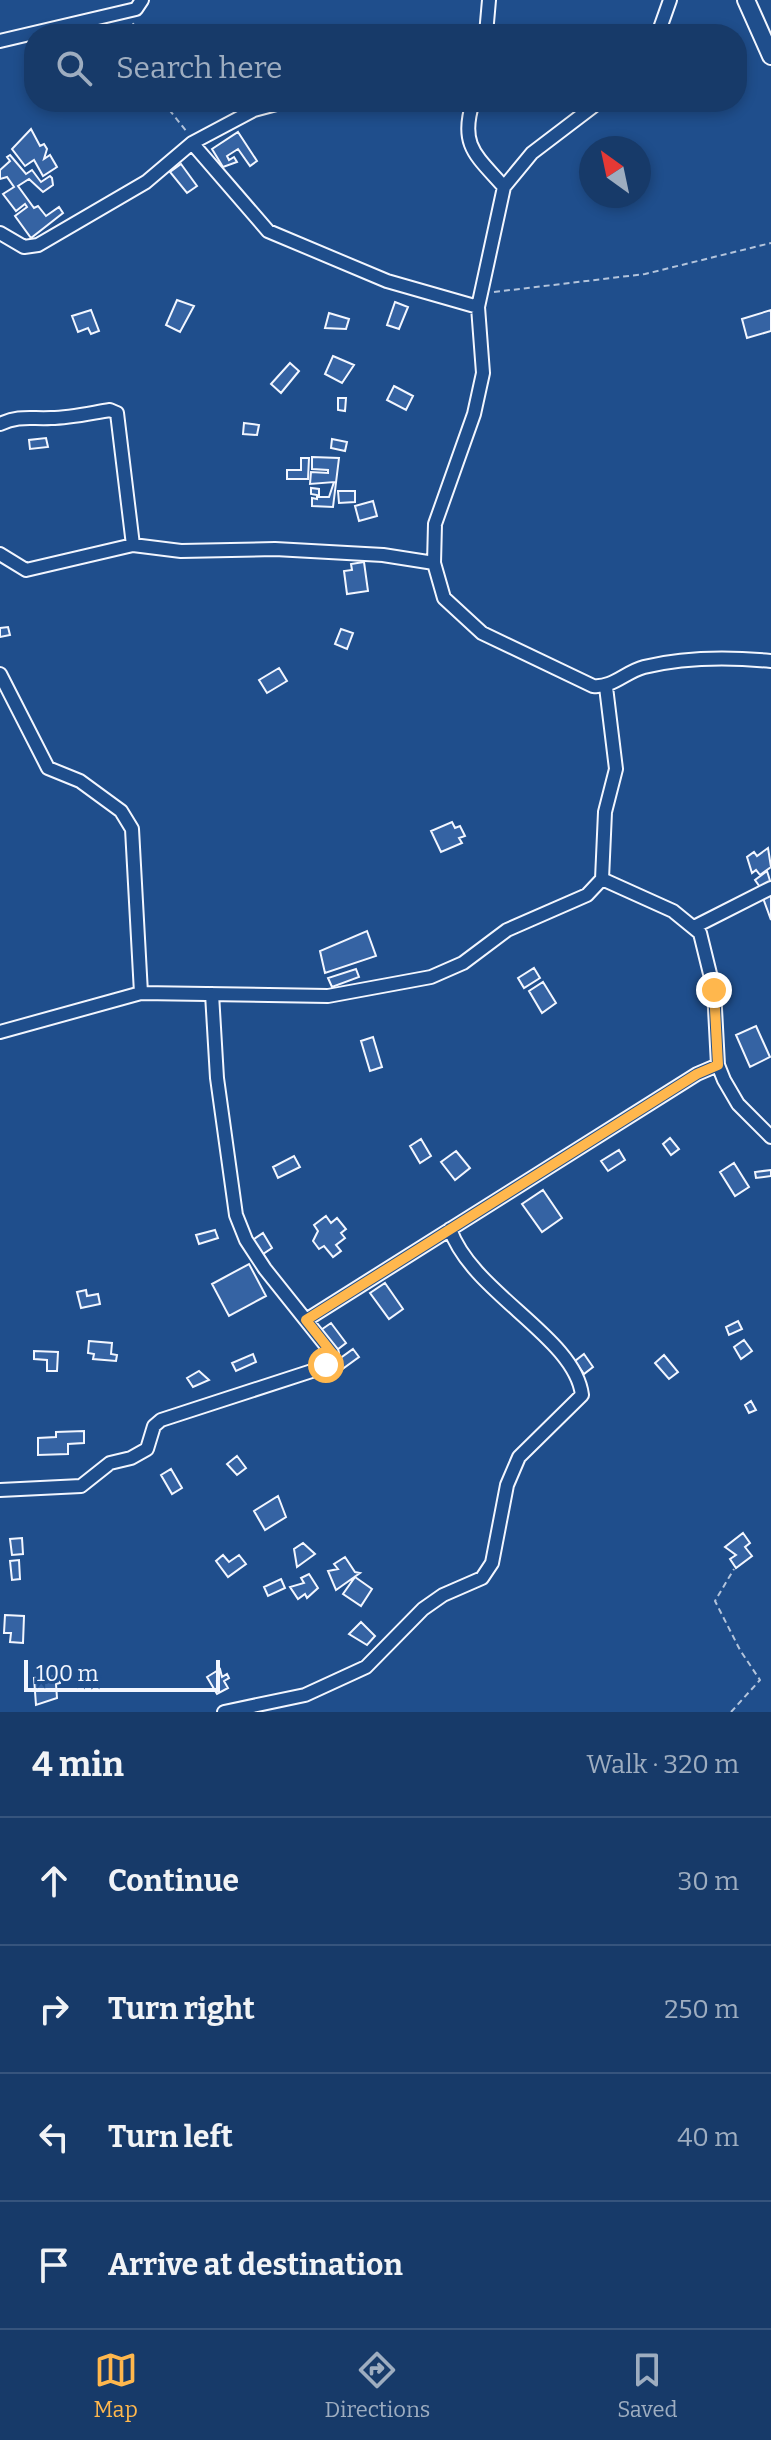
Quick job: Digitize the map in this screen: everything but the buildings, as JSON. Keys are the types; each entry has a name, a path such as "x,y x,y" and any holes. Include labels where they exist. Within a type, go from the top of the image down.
{"main road":[{"path":"746,0 771,56"}],"street":[{"path":"72,24 136,9 142,0"},
{"path":"487,24 489,0"},
{"path":"662,24 670,0"},
{"path":"0,41 24,35"},
{"path":"0,233 24,247 38,245 134,190 193,142 250,112"},
{"path":"470,112 467,142 504,187"},
{"path":"586,112 532,153 504,187 478,307 483,373 474,414 435,524 434,563 444,598 482,633 586,683 606,687 646,666 718,658 771,661"},
{"path":"193,142 268,231 387,281 478,307"},
{"path":"0,424 26,416 48,419 110,410 117,413 133,545"},
{"path":"0,554 26,570 133,545 181,551 275,549 383,555 434,563"},
{"path":"0,674 48,768 80,781 127,817 132,829 141,993"},
{"path":"0,1032 141,993 328,996 440,975 463,963 507,930 587,895 602,879 605,812 616,769 606,687"},
{"path":"602,879 673,911 694,927 705,946 714,990 718,1065 731,1095 771,1137"},
{"path":"694,927 771,888"},
{"path":"0,1490 81,1486 110,1463 131,1458 147,1449 154,1426 161,1420 326,1365 332,1360 332,1353 251,1249 236,1215 217,1078 212,994"},
{"path":"306,1320 697,1074 718,1065"},
{"path":"224,1712 305,1695 366,1667 423,1609 443,1595 482,1578 492,1563 507,1485 519,1457 582,1395 576,1378 555,1348 480,1277 456,1245 450,1229"}],"path":[{"path":"170,112 193,142"},
{"path":"481,293 645,274 771,243"},
{"path":"731,1712 760,1680 740,1650 715,1601 734,1569"}],"route":[{"path":"326,1365 332,1360 332,1353 306,1320 697,1074 718,1065 714,990"}]}
